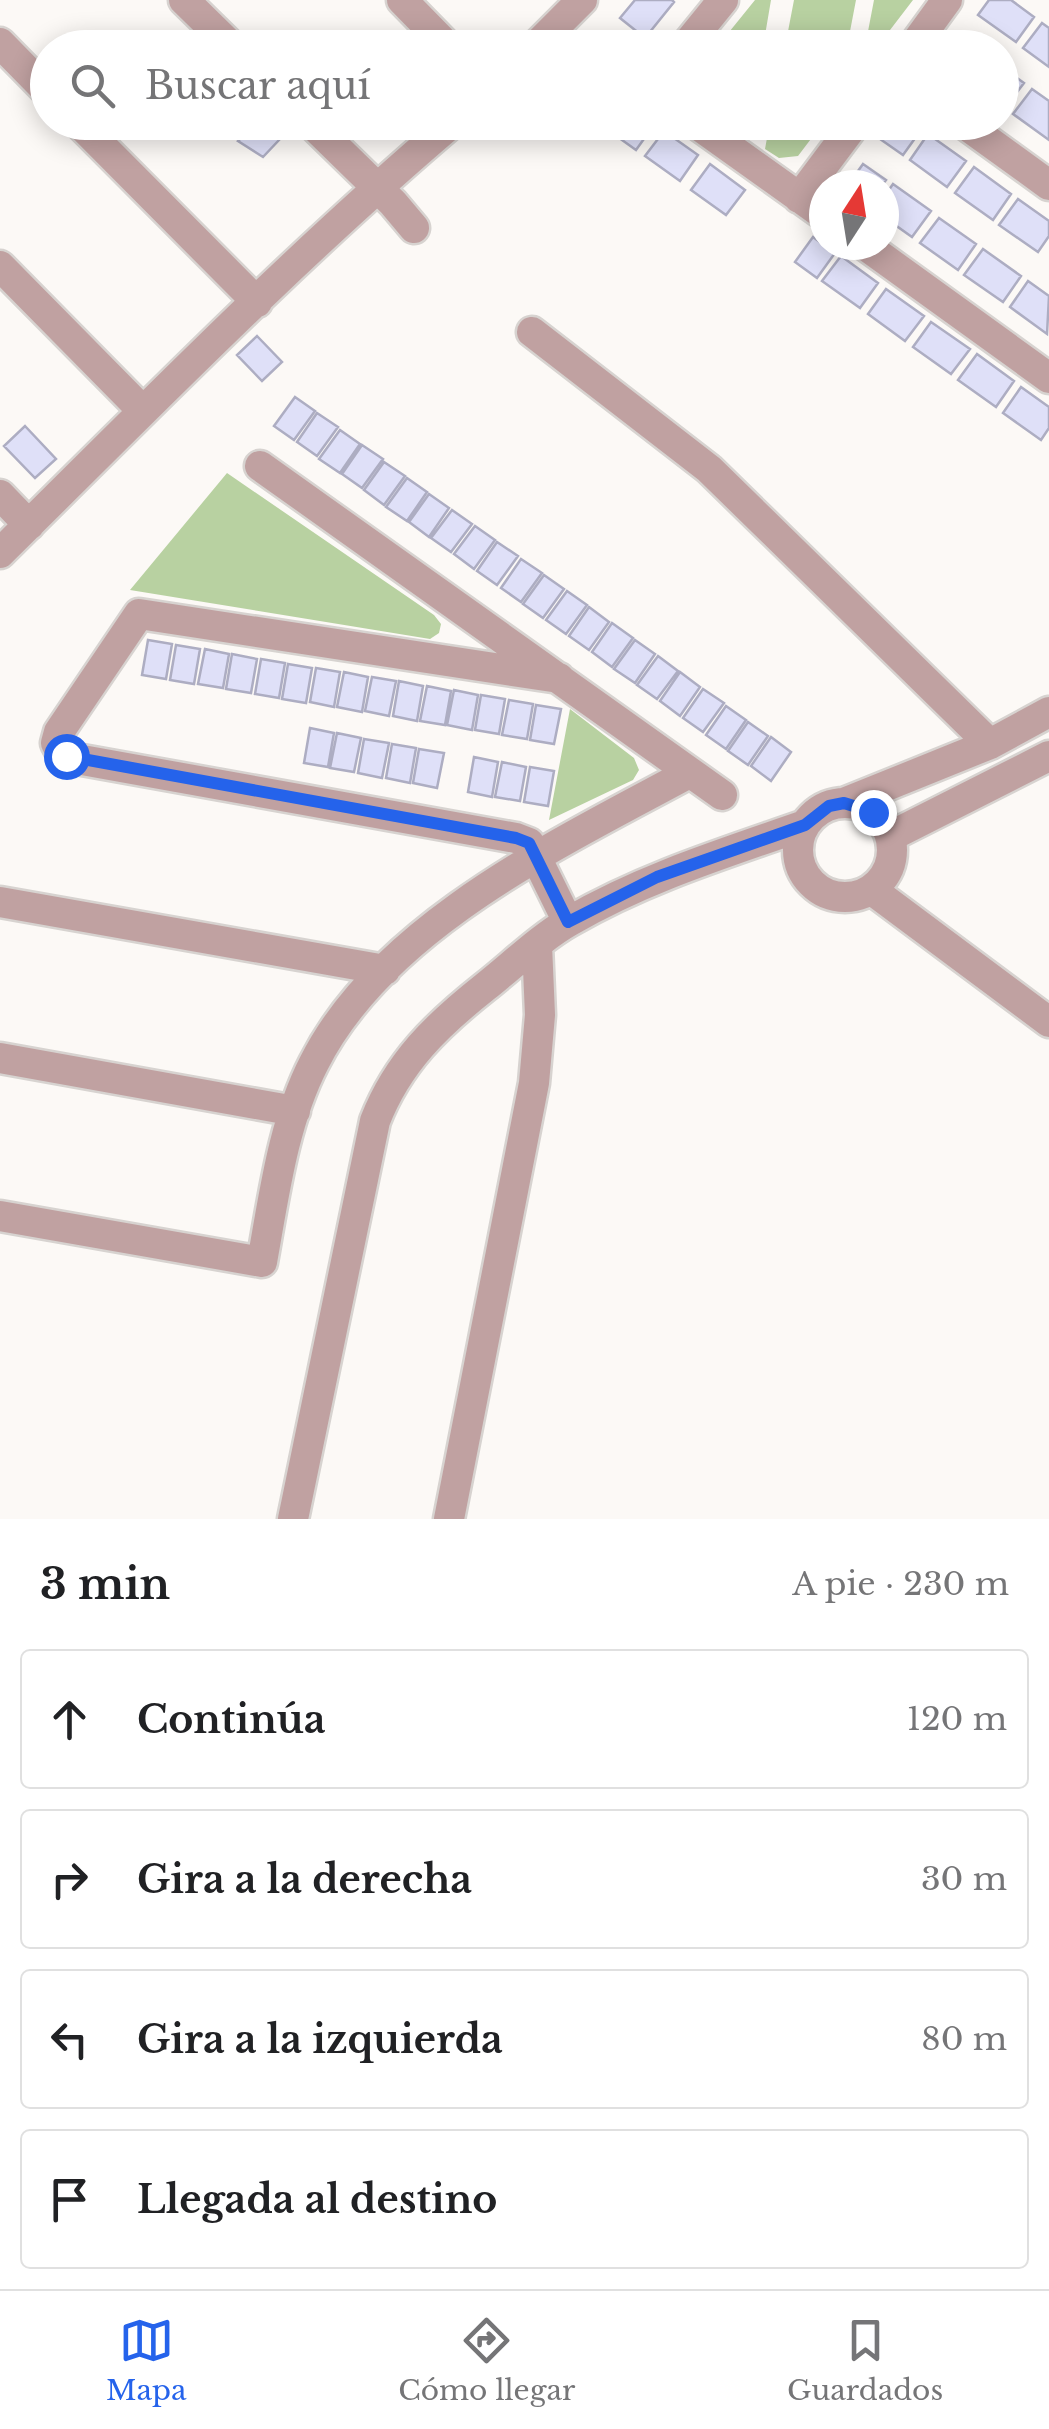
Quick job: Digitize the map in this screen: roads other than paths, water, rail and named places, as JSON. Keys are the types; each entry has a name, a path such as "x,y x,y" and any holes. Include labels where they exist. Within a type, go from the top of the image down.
{"street":[{"path":"184,0 215,30"},
{"path":"402,0 431,30"},
{"path":"552,30 582,0"},
{"path":"699,30 723,0"},
{"path":"925,30 947,0"},
{"path":"0,44 30,74"},
{"path":"96,140 257,302"},
{"path":"329,140 414,228"},
{"path":"0,553 142,410 433,140"},
{"path":"719,140 809,205"},
{"path":"831,170 847,140"},
{"path":"987,140 1049,184"},
{"path":"886,260 1049,378"},
{"path":"0,266 142,410"},
{"path":"532,332 709,469 990,744"},
{"path":"260,466 722,795"},
{"path":"0,495 28,525"},
{"path":"558,678 139,614 56,737 59,750 71,758 516,838 529,843 568,922"},
{"path":"844,803 873,812 891,836 893,851 890,866 872,890 842,898 826,894 802,872 799,840 816,813 990,744 1049,712"},
{"path":"891,836 1049,756"},
{"path":"0,1216 262,1262 295,1110 312,1066 345,1014 385,970 462,905 536,855 689,774"},
{"path":"293,1519 356,1204 382,1102 415,1049 568,922 657,877 805,825"},
{"path":"872,890 1049,1022"},
{"path":"0,902 385,970"},
{"path":"449,1519 534,1083 540,1014 538,945"},
{"path":"0,1058 295,1110"}]}
